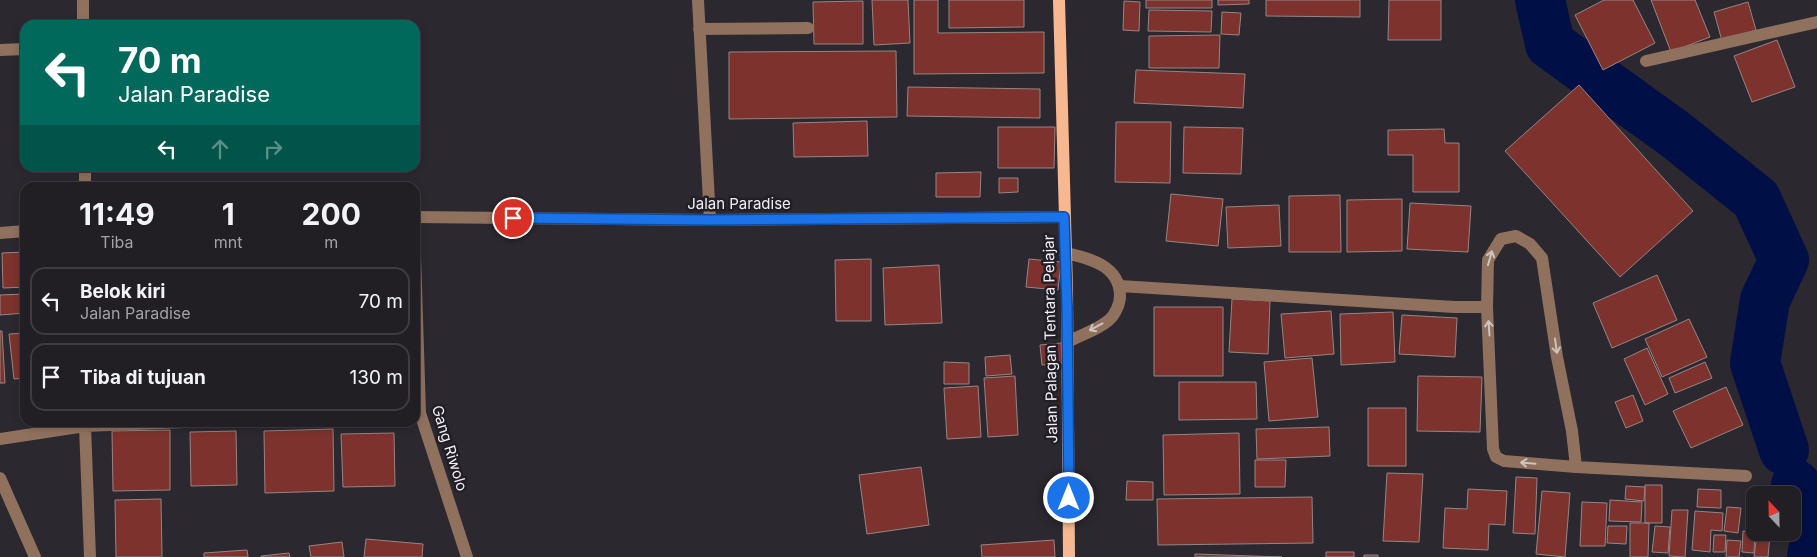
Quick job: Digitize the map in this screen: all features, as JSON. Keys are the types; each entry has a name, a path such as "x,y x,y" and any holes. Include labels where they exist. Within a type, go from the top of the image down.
{"main road":[{"name":"Jalan Palagan Tentara Pelajar","path":"1059,0 1068,342 1069,557"}],"street":[{"path":"83,0 83,20"},
{"path":"698,0 710,220"},
{"path":"1646,61 1817,22"},
{"path":"699,29 808,28"},
{"path":"0,50 20,49"},
{"name":"Jalan Paradise","path":"420,217 710,220 1064,217"},
{"path":"0,233 20,231"},
{"path":"1576,467 1572,430 1557,357 1542,258 1530,244 1516,236 1500,239 1488,260 1487,307 1493,449 1496,457 1504,461 1576,467 1746,476"},
{"path":"1065,253 1087,257 1102,264 1113,275 1120,286 1120,302 1109,320 1068,342"},
{"path":"1120,286 1444,307 1487,307"},
{"name":"Gang Riwolo","path":"420,423 467,557"},
{"path":"0,439 78,427"},
{"path":"85,427 90,557"},
{"path":"0,478 35,557"}],"building":[{"path":"872,0 908,0 910,43 874,45"},
{"path":"914,0 938,0 938,33 1044,32 1044,73 914,74"},
{"path":"949,0 1024,0 1024,27 949,28"},
{"path":"1146,0 1212,0 1212,8 1146,8"},
{"path":"1218,0 1249,0 1249,4 1218,5"},
{"path":"1266,0 1360,0 1360,17 1266,16"},
{"path":"1389,0 1441,0 1441,40 1388,40"},
{"path":"1604,0 1633,0 1655,43 1603,70 1575,15"},
{"path":"1651,0 1695,0 1710,37 1671,52"},
{"path":"863,1 863,44 814,44 813,2"},
{"path":"1124,1 1140,2 1139,31 1123,30"},
{"path":"1748,2 1756,30 1722,41 1714,12"},
{"path":"1149,10 1212,11 1211,32 1148,31"},
{"path":"1222,12 1241,13 1239,35 1221,34"},
{"path":"1220,35 1219,68 1149,68 1149,36"},
{"path":"1777,40 1795,87 1752,102 1734,56"},
{"path":"896,51 897,117 729,119 729,52"},
{"path":"1136,70 1245,74 1243,108 1134,103"},
{"path":"1579,85 1693,211 1620,277 1505,151"},
{"path":"908,87 1040,89 1040,118 907,116"},
{"path":"867,121 868,156 794,157 793,123"},
{"path":"1116,122 1171,122 1170,183 1115,182"},
{"path":"998,127 1055,127 1054,168 998,168"},
{"path":"1184,127 1243,128 1241,174 1183,173"},
{"path":"1444,129 1445,143 1459,143 1459,192 1413,192 1413,155 1388,155 1388,130"},
{"path":"981,172 980,197 936,197 936,173"},
{"path":"999,178 1018,178 1018,192 999,193"},
{"path":"1171,194 1223,199 1218,246 1166,241"},
{"path":"1340,195 1341,252 1289,252 1289,196"},
{"path":"1402,199 1402,251 1347,252 1347,200"},
{"path":"1410,203 1471,206 1468,252 1407,249"},
{"path":"1279,205 1281,246 1228,248 1226,207"},
{"path":"20,252 20,287 3,288 2,253"},
{"path":"871,259 871,321 836,321 835,260"},
{"path":"1029,259 1061,262 1058,290 1026,287"},
{"path":"939,265 942,323 885,325 883,268"},
{"path":"1657,275 1677,320 1612,348 1593,303"},
{"path":"20,294 20,313 0,315 0,295"},
{"path":"1232,299 1270,301 1268,354 1229,352"},
{"path":"1154,307 1223,307 1223,376 1154,376"},
{"path":"1331,311 1334,354 1285,358 1281,314"},
{"path":"1393,312 1395,362 1341,365 1340,314"},
{"path":"1402,315 1457,318 1455,357 1399,354"},
{"path":"1689,319 1707,357 1662,377 1645,339"},
{"path":"0,331 2,331 5,383 0,383"},
{"path":"20,333 20,378 14,379 9,334"},
{"path":"1061,343 1063,363 1042,365 1040,345"},
{"path":"1647,348 1668,394 1645,405 1624,359"},
{"path":"1010,355 1012,374 986,376 985,357"},
{"path":"1312,358 1318,417 1269,421 1264,362"},
{"path":"944,362 969,363 969,384 944,384"},
{"path":"1705,362 1712,378 1675,393 1669,378"},
{"path":"1015,376 1018,435 988,437 984,378"},
{"path":"1418,376 1482,377 1480,432 1417,431"},
{"path":"1179,382 1256,382 1257,419 1179,420"},
{"path":"978,386 981,437 947,439 944,388"},
{"path":"1726,387 1743,425 1691,448 1673,411"},
{"path":"1633,395 1643,421 1626,428 1615,402"},
{"path":"1368,408 1406,408 1406,466 1368,466"},
{"path":"1329,427 1330,456 1257,459 1256,429"},
{"path":"333,429 334,491 265,493 264,431"},
{"path":"170,430 170,490 113,491 112,431"},
{"path":"236,431 237,485 191,486 190,432"},
{"path":"394,433 395,486 343,487 341,434"},
{"path":"1239,433 1240,494 1164,495 1163,435"},
{"path":"1255,460 1286,460 1285,487 1255,487"},
{"path":"921,467 929,525 867,534 859,475"},
{"path":"1387,473 1423,474 1419,542 1383,541"},
{"path":"1516,477 1537,478 1535,534 1513,533"},
{"path":"1127,481 1153,482 1153,500 1126,500"},
{"path":"1645,485 1662,485 1662,523 1645,523"},
{"path":"1626,486 1645,487 1644,501 1625,499"},
{"path":"1468,489 1507,491 1505,525 1489,524 1488,550 1443,548 1445,508 1467,509"},
{"path":"1698,489 1721,490 1721,508 1697,507"},
{"path":"1542,491 1570,493 1565,557 1536,554"},
{"path":"1312,497 1313,543 1158,545 1157,499"},
{"path":"161,499 162,557 116,557 115,500"},
{"path":"1610,500 1642,502 1641,522 1609,521"},
{"path":"1582,502 1607,503 1605,546 1580,546"},
{"path":"1727,507 1741,508 1738,533 1724,531"},
{"path":"1672,510 1688,510 1685,557 1669,556"},
{"path":"1695,511 1723,513 1722,531 1711,530 1710,552 1692,550"},
{"path":"1630,523 1649,523 1648,557 1630,557"},
{"path":"1608,526 1627,526 1626,544 1607,543"},
{"path":"1655,526 1670,527 1668,553 1652,552"},
{"path":"1743,531 1746,531 1746,541 1755,541 1754,553 1742,552"},
{"path":"1714,535 1726,535 1725,552 1713,552"},
{"path":"366,539 423,544 422,557 364,557"},
{"path":"1054,540 1055,557 982,557 981,545"},
{"path":"1727,540 1741,541 1739,557 1726,557"},
{"path":"1756,541 1769,541 1768,557 1754,557"},
{"path":"342,542 344,557 311,557 309,546"},
{"path":"247,550 248,557 204,557 204,553"},
{"path":"1326,552 1354,552 1354,557 1326,557"},
{"path":"289,553 290,557 261,557 261,556"},
{"path":"1195,554 1282,557 1195,557"},
{"path":"1364,555 1378,555 1378,557 1364,557"}],"waterway":[{"path":"1540,0 1550,44 1676,135 1756,199 1784,260 1765,300 1755,363 1784,450"},
{"path":"1796,485 1815,541 1812,557"}],"route":[{"path":"513,218 710,220 1064,217 1069,498"}]}
